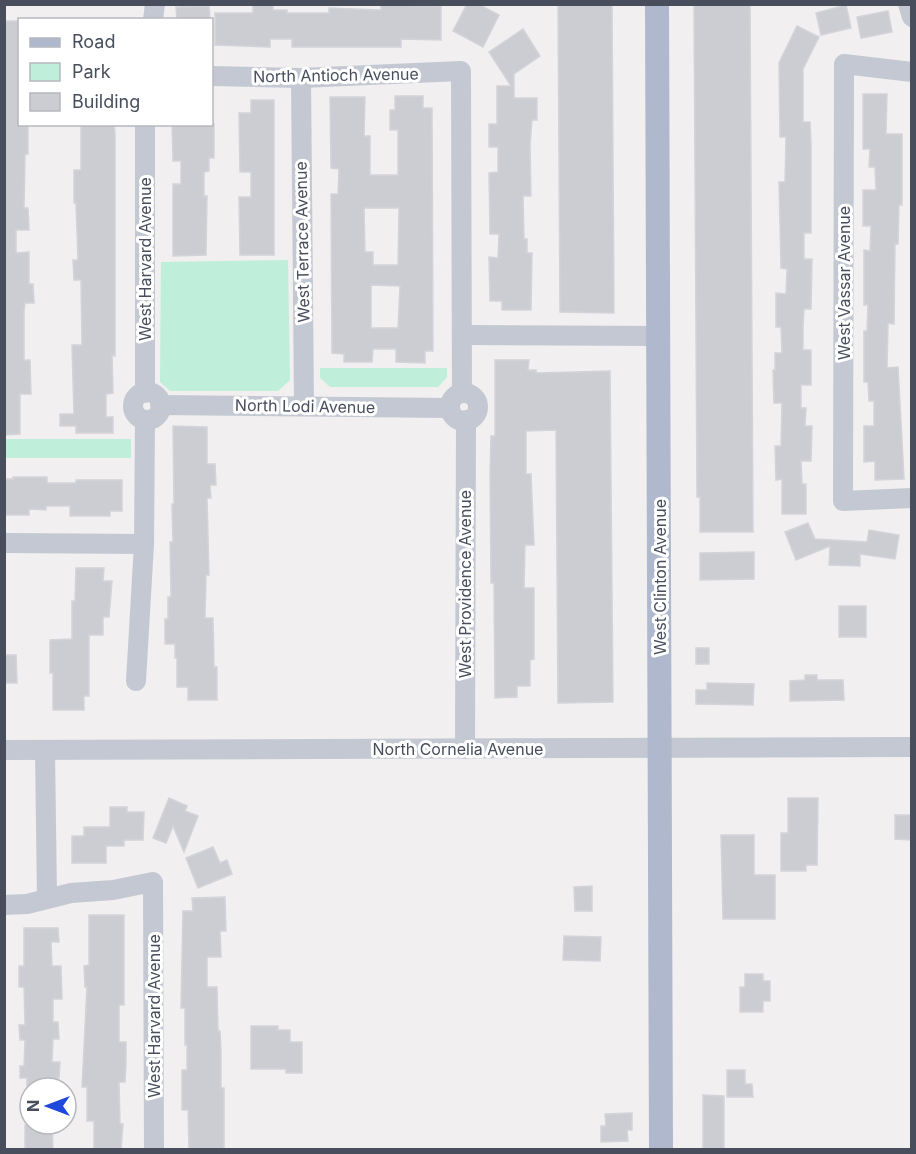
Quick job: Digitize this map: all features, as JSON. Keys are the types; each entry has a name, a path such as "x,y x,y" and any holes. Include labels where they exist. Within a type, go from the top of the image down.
{"main road":[{"name":"West Clinton Avenue","path":"657,4 661,1149"}],"street":[{"path":"908,4 912,16"},
{"name":"West Vassar Avenue","path":"912,72 844,64 843,501 912,498"},
{"name":"North Antioch Avenue","path":"213,76 301,78 461,71 462,335"},
{"name":"West Terrace Avenue","path":"301,78 304,406"},
{"name":"West Harvard Avenue","path":"145,126 153,399"},
{"path":"456,400 462,335 659,336"},
{"path":"136,681 144,544 145,420 156,416 153,399"},
{"name":"North Lodi Avenue","path":"153,399 304,406 456,400"},
{"name":"West Providence Avenue","path":"456,400 457,419 466,420 465,749"},
{"path":"4,543 144,544"},
{"name":"North Cornelia Avenue","path":"4,750 912,747"},
{"path":"4,905 27,904 47,898 45,750"},
{"name":"West Harvard Avenue","path":"47,898 71,893 113,890 153,882 154,1149"}],"green space":[{"path":"288,260 290,380 278,391 170,391 160,382 161,262"},
{"path":"320,368 447,368 447,377 438,387 330,387 320,378"},
{"path":"5,439 131,439 131,458 5,458"}],"building":[{"path":"467,4 478,4 499,15 483,47 453,31"},
{"path":"558,4 612,4 614,313 560,312"},
{"path":"694,4 750,4 753,532 700,532 700,497 697,497"},
{"path":"253,5 273,5 273,10 287,10 287,13 329,13 329,8 381,10 381,5 441,6 441,40 401,39 401,47 292,47 292,39 270,39 270,47 215,45 215,13 253,13"},
{"path":"846,5 851,28 821,35 816,13"},
{"path":"209,6 210,18 177,18 176,7"},
{"path":"888,11 892,32 861,38 857,17"},
{"path":"4,21 18,21 18,126 28,126 24,208 28,208 29,230 16,230 16,253 29,252 29,284 33,284 34,303 25,303 24,311 24,360 30,360 31,394 20,394 20,434 4,435"},
{"path":"797,26 819,37 803,69 803,122 810,122 811,142 811,233 804,233 804,259 812,259 811,309 804,309 803,327 803,350 811,350 811,385 801,385 801,408 806,408 805,426 812,426 811,461 801,461 802,484 806,484 806,514 782,514 782,479 776,480 775,446 781,446 782,403 774,403 773,370 775,370 775,353 782,353 781,327 776,327 776,293 786,294 787,269 781,268 779,182 785,182 786,137 780,137 779,63"},
{"path":"523,29 540,56 514,74 514,98 537,98 537,120 532,120 530,145 531,196 523,196 524,239 527,239 527,253 532,253 531,310 502,310 502,301 490,301 489,257 498,258 499,234 490,234 489,173 498,172 498,147 489,147 489,124 497,124 497,86 511,86 489,52"},
{"path":"863,94 887,94 886,134 902,134 902,205 899,205 898,244 895,244 894,324 888,323 887,368 898,367 904,479 875,480 875,461 864,462 864,426 874,426 874,401 869,401 868,382 864,382 864,331 867,331 868,305 864,305 864,250 870,251 871,226 863,226 863,190 876,190 875,167 869,167 870,149 863,149"},
{"path":"395,96 423,96 423,108 432,108 433,351 425,351 425,363 396,362 396,349 373,349 372,362 344,362 344,354 332,353 331,194 338,194 339,169 331,168 330,97 365,97 364,136 370,136 370,175 398,175 398,130 390,130 390,110 395,110","holes":["364,208 399,208 398,265 373,265 373,252 365,252","371,285 400,286 398,328 371,328"]},
{"path":"251,100 274,100 274,255 240,255 239,197 251,197 251,172 240,172 239,113 251,113"},
{"path":"214,124 214,158 209,158 209,171 204,172 204,196 207,196 206,255 173,256 173,184 181,184 181,161 173,161 172,126 213,126"},
{"path":"81,126 114,126 115,356 112,355 113,393 106,394 106,417 113,417 113,433 76,433 76,426 60,426 60,414 74,414 72,345 82,345 81,280 74,280 73,260 78,260 74,170 81,170"},
{"path":"495,360 529,360 528,370 536,370 536,373 610,371 613,702 558,703 556,430 526,431 526,474 531,474 534,545 525,545 524,588 534,588 534,659 530,660 530,686 517,686 517,697 495,698 490,474 491,436 495,436"},
{"path":"173,426 207,427 207,464 215,464 216,485 210,485 211,498 207,498 209,575 206,575 205,618 213,618 217,700 188,700 188,687 177,687 175,644 165,644 165,619 168,619 168,597 171,597 170,542 173,542 172,504 174,504"},
{"path":"13,477 47,477 47,483 76,483 76,480 122,480 122,511 110,511 110,516 70,516 70,506 46,506 46,510 29,509 29,515 4,515 4,479 13,479"},
{"path":"808,523 815,539 867,542 869,530 899,535 895,559 860,554 860,566 829,565 830,546 796,560 785,532"},
{"path":"754,552 754,579 700,580 700,553"},
{"path":"76,568 104,568 103,581 112,581 109,617 103,617 103,635 89,635 89,696 84,696 84,710 53,710 50,640 72,639 72,601 75,601"},
{"path":"839,606 866,606 866,637 839,637"},
{"path":"696,648 709,648 709,664 696,664"},
{"path":"4,655 16,655 17,683 4,683"},
{"path":"805,675 817,675 817,680 843,680 844,700 790,701 790,681 805,680"},
{"path":"707,683 754,684 753,705 696,704 696,690 707,690"},
{"path":"169,798 187,806 185,811 198,816 184,852 173,826 166,843 153,838"},
{"path":"788,798 818,798 817,865 806,865 806,871 781,871 781,833 788,833"},
{"path":"110,807 127,807 127,812 144,812 143,840 124,840 124,846 106,846 106,863 72,863 72,836 84,836 84,827 110,827"},
{"path":"895,815 912,815 912,840 895,839"},
{"path":"721,835 754,835 754,875 775,875 775,919 723,919"},
{"path":"213,847 220,863 227,860 232,874 198,888 186,858"},
{"path":"592,886 592,911 575,911 574,887"},
{"path":"225,897 226,931 220,931 221,957 207,957 207,987 217,987 221,1088 224,1088 224,1149 189,1149 188,1110 182,1110 182,1070 187,1070 185,1008 181,1008 183,911 193,911 192,898"},
{"path":"89,915 124,915 124,1005 119,1005 119,1042 126,1042 126,1063 125,1082 119,1082 120,1124 123,1124 121,1149 94,1149 94,1121 87,1121 87,1087 82,1087 87,987 85,987 84,966 89,965"},
{"path":"24,928 58,928 59,942 51,942 52,966 61,966 62,999 53,999 53,1022 58,1022 59,1039 53,1039 52,1062 60,1062 59,1076 20,1076 20,1066 24,1066 25,1040 20,1040 19,1025 25,1025 24,987 19,987 19,966 24,966"},
{"path":"564,936 601,937 600,961 563,960"},
{"path":"745,974 763,974 763,981 770,981 770,1001 763,1001 763,1012 740,1012 740,987 745,987"},
{"path":"251,1026 278,1026 278,1030 290,1030 290,1042 302,1042 302,1073 286,1073 286,1069 251,1069"},
{"path":"727,1070 745,1070 745,1084 752,1084 753,1097 727,1097"},
{"path":"703,1095 724,1096 724,1149 703,1149"},
{"path":"632,1113 632,1130 627,1130 628,1141 601,1142 601,1126 606,1126 605,1114"},
{"path":"25,1136 52,1136 53,1149 25,1149"}]}
